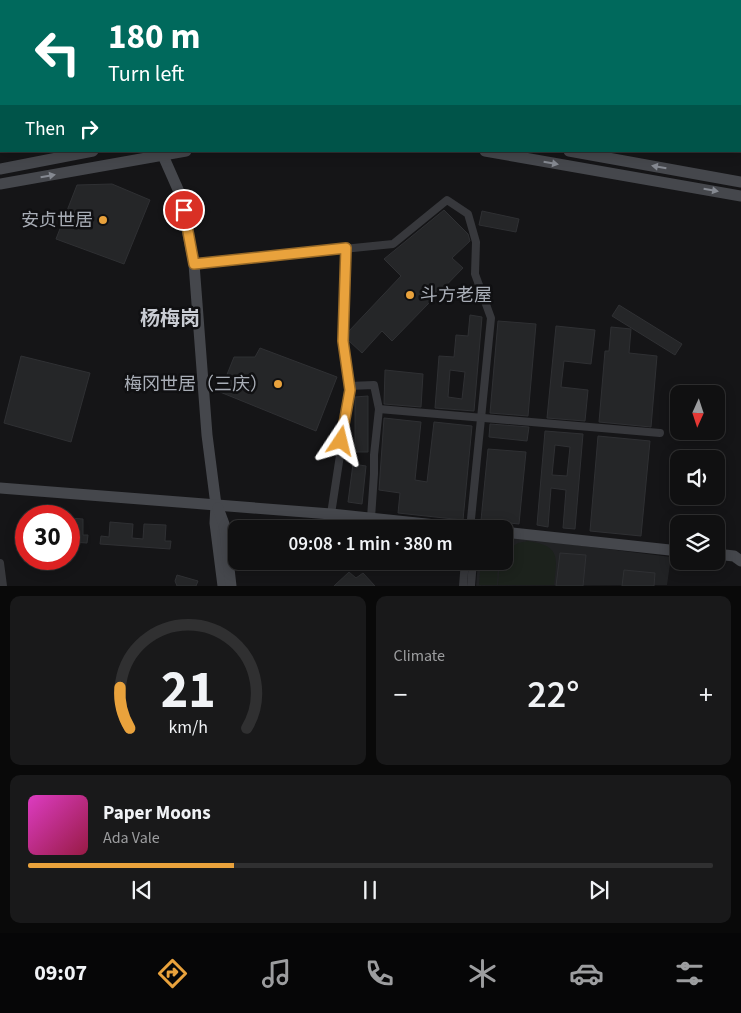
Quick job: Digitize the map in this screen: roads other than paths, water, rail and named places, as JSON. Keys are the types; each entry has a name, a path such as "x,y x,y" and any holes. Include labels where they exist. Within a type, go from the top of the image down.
{"street":[{"path":"0,168 88,152"},
{"path":"0,184 174,152"},
{"path":"491,152 741,196"},
{"path":"575,152 741,182"},
{"path":"161,153 180,194 194,264 207,435 216,504 215,523 223,586"},
{"path":"194,264 393,244 447,200 468,214 476,242 475,274 491,318 472,520"},
{"path":"331,514 349,386 343,341 346,248"},
{"path":"349,386 374,385 379,409 374,455 371,518"},
{"path":"379,409 660,433"},
{"path":"0,488 216,504 389,520"},
{"path":"216,504 224,524 231,586"},
{"path":"513,533 670,549"},
{"path":"725,555 734,556 741,560"},
{"path":"0,563 3,586"},
{"path":"463,586 464,570"},
{"path":"471,586 472,570"}],"place":[{"name":"安贞世居","path":"103,220"},
{"name":"斗方老屋","path":"410,295"},
{"name":"梅冈世居（三庆）","path":"278,384"}],"district":[{"name":"杨梅岗","path":"170,319"}]}
